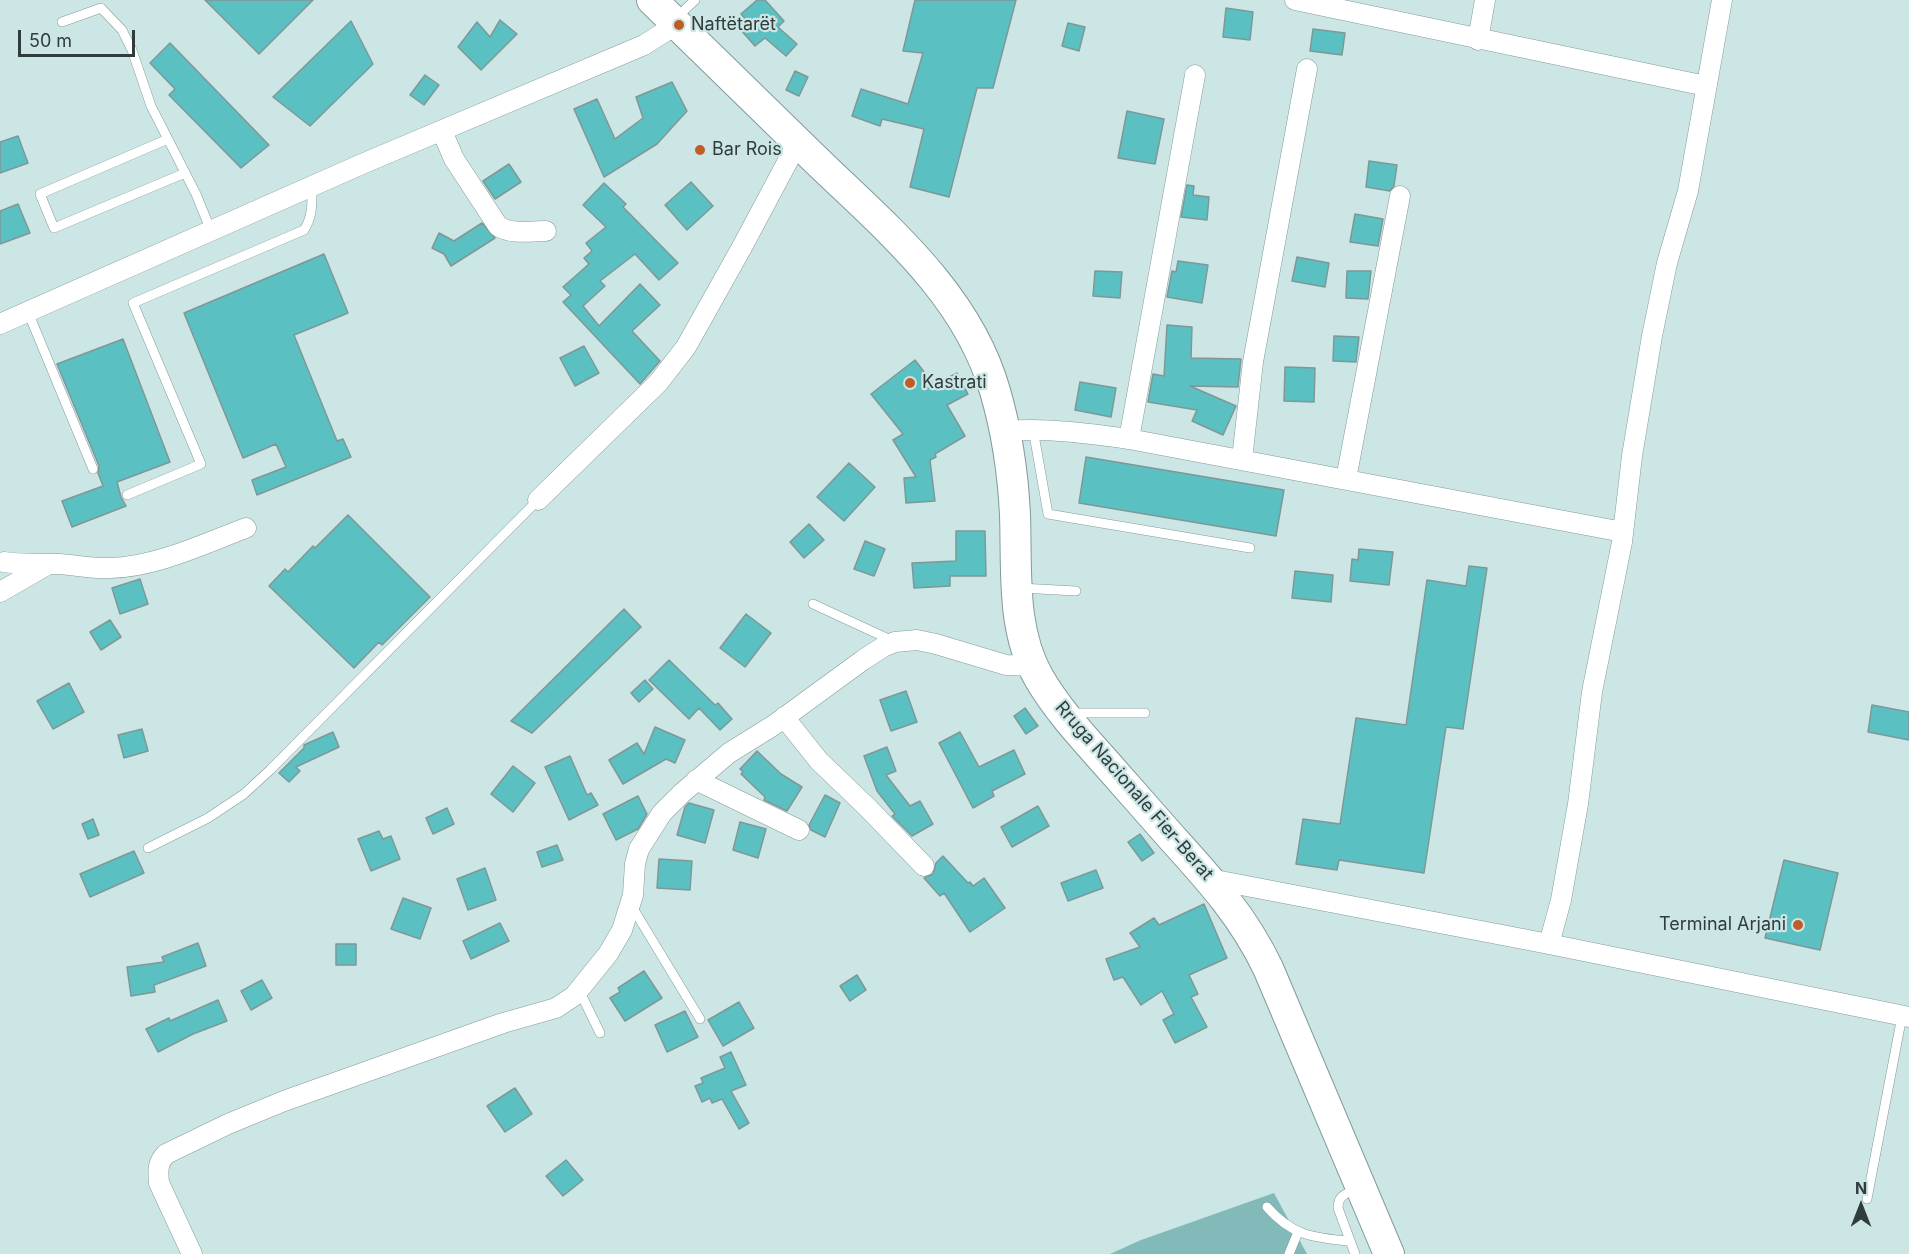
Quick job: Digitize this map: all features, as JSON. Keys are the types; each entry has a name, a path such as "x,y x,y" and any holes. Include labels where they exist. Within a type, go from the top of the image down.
{"main road":[{"name":"Rruga Nacionale Fier-Berat","path":"652,0 907,249 955,305 981,353 995,389 1019,430 1012,469 1017,588 1021,629 1033,666 1040,680 1064,713 1210,879 1249,932 1269,968 1389,1254"}],"street":[{"path":"1295,0 1706,86"},
{"path":"1478,40 1485,0"},
{"path":"1549,944 1561,900 1578,804 1592,692 1623,532 1632,456 1654,326 1669,255 1688,191 1722,0"},
{"path":"0,324 312,186 644,45 666,31 674,21"},
{"path":"1242,459 1253,362 1307,69"},
{"path":"1129,439 1195,75"},
{"path":"442,130 454,159 498,226 517,232 546,231"},
{"path":"538,500 658,383 686,347 798,142"},
{"path":"1346,479 1400,196"},
{"path":"1019,430 1076,432 1129,439 1623,532"},
{"path":"2,558 19,564 108,568 130,566 155,561 246,528"},
{"path":"2,558 8,587 49,564"},
{"path":"192,1254 159,1183 160,1161 166,1154 228,1124 284,1101 503,1023 556,1008 574,996 608,954 622,930 631,905 635,864 639,849 662,813 696,780 729,753 863,660 895,642 917,640 1006,665 1033,666"},
{"path":"784,717 819,761 924,866"},
{"path":"696,780 799,830"},
{"path":"1210,879 1905,1016"}],"lane":[{"path":"674,21 694,0"},
{"path":"62,22 101,8 122,30 132,50 151,106 211,231"},
{"path":"168,139 40,194 54,228 185,173"},
{"path":"127,495 201,464 133,303 304,230 312,212 312,186"},
{"path":"28,312 93,470"},
{"path":"1019,430 1048,514 1250,548"},
{"path":"148,848 208,818 244,794 538,500"},
{"path":"1017,588 1076,591"},
{"path":"813,604 895,642"},
{"path":"1064,713 1145,713"},
{"path":"631,905 700,1018"},
{"path":"579,990 600,1033"},
{"path":"1867,1199 1905,1016"},
{"path":"1355,1254 1338,1208 1338,1200 1360,1187"},
{"path":"1266,1207 1285,1226 1298,1232 1318,1238 1350,1241"},
{"path":"1288,1254 1298,1232"}],"shaded area":[{"path":"1274,1193 1307,1254 1110,1254 1141,1240"}],"building":[{"path":"205,0 313,0 259,54"},
{"path":"757,0 765,0 784,21 778,27 797,44 786,56 765,38 755,46 739,28 747,21 741,14"},
{"path":"915,0 1016,0 993,88 977,88 949,197 910,187 924,129 882,119 880,126 852,116 861,89 908,104 923,53 903,51"},
{"path":"1226,8 1253,12 1250,40 1223,37"},
{"path":"500,20 517,34 481,70 458,47 477,22 490,37"},
{"path":"351,21 373,64 310,126 273,97"},
{"path":"1068,23 1085,27 1079,51 1062,46"},
{"path":"1313,29 1345,33 1342,55 1310,51"},
{"path":"170,43 269,145 241,168 169,95 175,89 150,63"},
{"path":"795,71 808,77 799,96 786,90"},
{"path":"425,75 439,85 424,105 410,95"},
{"path":"672,82 687,111 657,144 604,177 574,109 597,99 615,139 643,118 636,97"},
{"path":"1127,111 1164,119 1155,164 1118,158"},
{"path":"18,136 28,163 0,173 0,142"},
{"path":"1369,161 1397,165 1394,186 1390,191 1366,187"},
{"path":"509,164 521,182 495,199 483,181"},
{"path":"691,182 713,206 687,230 665,205"},
{"path":"604,183 626,204 623,207 678,263 659,280 635,254 600,281 605,286 583,306 599,326 640,284 660,305 632,331 660,361 640,384 563,302 571,295 563,287 589,264 584,258 592,251 586,243 606,227 583,205"},
{"path":"1187,185 1194,186 1193,195 1209,197 1207,220 1181,217"},
{"path":"18,204 30,233 0,244 0,211"},
{"path":"1355,214 1383,219 1378,246 1350,242"},
{"path":"482,223 495,238 451,266 444,254 432,248 439,233 454,241"},
{"path":"324,254 348,313 294,335 337,441 343,439 351,457 257,495 252,480 286,467 276,444 243,458 184,313"},
{"path":"1297,257 1329,263 1325,287 1292,281"},
{"path":"1178,261 1208,265 1202,303 1167,297 1172,271 1176,272"},
{"path":"1095,271 1122,272 1120,298 1093,296"},
{"path":"1347,271 1371,271 1368,299 1346,298"},
{"path":"1167,325 1192,327 1191,358 1241,359 1238,387 1190,386 1236,406 1223,435 1192,421 1197,410 1148,402 1153,374 1164,376"},
{"path":"1334,336 1359,337 1356,362 1333,361"},
{"path":"123,339 170,462 117,482 126,506 72,527 62,501 103,486 98,473 99,466 57,364"},
{"path":"584,346 599,373 575,386 560,358"},
{"path":"915,360 934,385 957,373 968,394 947,405 965,436 935,454 936,457 930,460 935,501 906,503 904,478 916,477 893,440 903,434 871,394"},
{"path":"1285,367 1315,368 1314,402 1284,401"},
{"path":"1080,382 1116,388 1111,417 1075,410"},
{"path":"1086,457 1284,490 1276,536 1079,503"},
{"path":"849,463 875,487 844,521 817,497"},
{"path":"348,515 430,597 382,645 379,642 354,668 269,586 285,569 288,572 313,546 315,548"},
{"path":"809,524 824,540 804,558 790,542"},
{"path":"956,531 985,531 986,576 950,576 950,586 914,588 912,563 956,561"},
{"path":"865,541 885,549 874,576 854,569"},
{"path":"1359,549 1393,552 1389,585 1350,581 1352,559 1358,560"},
{"path":"1469,566 1487,568 1463,729 1446,727 1424,873 1339,860 1337,870 1296,864 1303,819 1340,824 1356,718 1406,725 1427,580 1466,586"},
{"path":"1295,571 1333,575 1331,602 1292,598"},
{"path":"140,579 148,604 120,614 112,588"},
{"path":"624,609 641,627 532,733 511,721"},
{"path":"746,614 771,633 745,667 720,648"},
{"path":"110,620 121,637 101,650 90,632"},
{"path":"669,660 715,705 718,703 732,719 720,730 699,708 689,719 649,680"},
{"path":"645,680 653,689 639,702 631,693"},
{"path":"69,683 84,712 53,729 37,701"},
{"path":"906,691 917,722 891,731 880,700"},
{"path":"1872,705 1909,712 1909,740 1868,732"},
{"path":"1025,708 1038,726 1026,734 1014,716"},
{"path":"655,727 685,740 675,763 666,759 623,784 609,760 637,743 644,754"},
{"path":"142,729 148,751 124,758 118,735"},
{"path":"333,732 339,747 296,767 300,771 289,782 279,773 304,748 304,745"},
{"path":"960,732 979,767 1014,750 1025,774 992,791 994,796 973,808 939,743"},
{"path":"887,747 896,771 886,775 910,806 920,801 933,824 912,836 892,816 895,814 877,791 864,756"},
{"path":"757,751 781,774 802,787 787,811 764,800 765,797 741,774 743,772 740,769"},
{"path":"570,756 587,795 591,793 598,805 569,820 545,767"},
{"path":"513,766 535,783 513,812 491,794"},
{"path":"825,795 840,803 825,837 811,830 809,825"},
{"path":"638,796 647,814 638,829 616,840 603,814"},
{"path":"689,803 714,810 705,843 677,835 685,807"},
{"path":"1038,806 1049,826 1012,847 1001,827"},
{"path":"447,808 454,824 433,834 426,818"},
{"path":"93,819 99,835 88,839 82,824"},
{"path":"740,822 766,829 758,858 733,850"},
{"path":"379,831 383,839 391,836 400,859 371,871 358,839"},
{"path":"1140,834 1154,853 1142,861 1128,842"},
{"path":"557,845 563,860 542,867 537,852"},
{"path":"134,851 144,873 90,897 80,874"},
{"path":"943,856 973,886 984,878 1005,908 970,932 944,893 940,896 924,878 933,874 936,863"},
{"path":"659,859 692,861 690,890 657,888"},
{"path":"1784,860 1838,873 1820,950 1765,938"},
{"path":"485,868 496,900 468,910 457,879"},
{"path":"1096,870 1103,888 1068,901 1061,883"},
{"path":"403,898 431,908 420,939 391,929"},
{"path":"1204,904 1227,958 1189,975 1198,994 1191,997 1207,1027 1175,1043 1163,1020 1174,1014 1162,991 1141,1005 1123,977 1114,980 1106,959 1140,947 1130,933 1154,918 1159,925"},
{"path":"500,923 509,941 471,959 463,941"},
{"path":"198,943 206,966 154,985 155,992 131,996 127,967 164,962 162,957"},
{"path":"336,944 356,944 356,965 336,965"},
{"path":"644,971 662,998 625,1021 610,998 620,992 618,988"},
{"path":"857,975 866,990 850,1001 840,986"},
{"path":"262,980 272,998 251,1010 241,991"},
{"path":"218,1000 227,1021 193,1034 158,1052 146,1029"},
{"path":"739,1002 754,1028 723,1046 708,1020"},
{"path":"685,1011 698,1037 667,1052 655,1025"},
{"path":"731,1052 746,1085 731,1091 749,1123 739,1129 722,1099 712,1103 710,1098 702,1102 695,1086 703,1083 701,1078 725,1068 720,1057"},
{"path":"515,1088 532,1114 505,1132 487,1106"},
{"path":"566,1160 583,1180 563,1196 546,1176"}],"place":[{"name":"Naftëtarët","path":"679,25"},
{"name":"Bar Rois","path":"700,150"},
{"name":"Kastrati","path":"910,383"},
{"name":"Terminal Arjani","path":"1798,925"}]}
